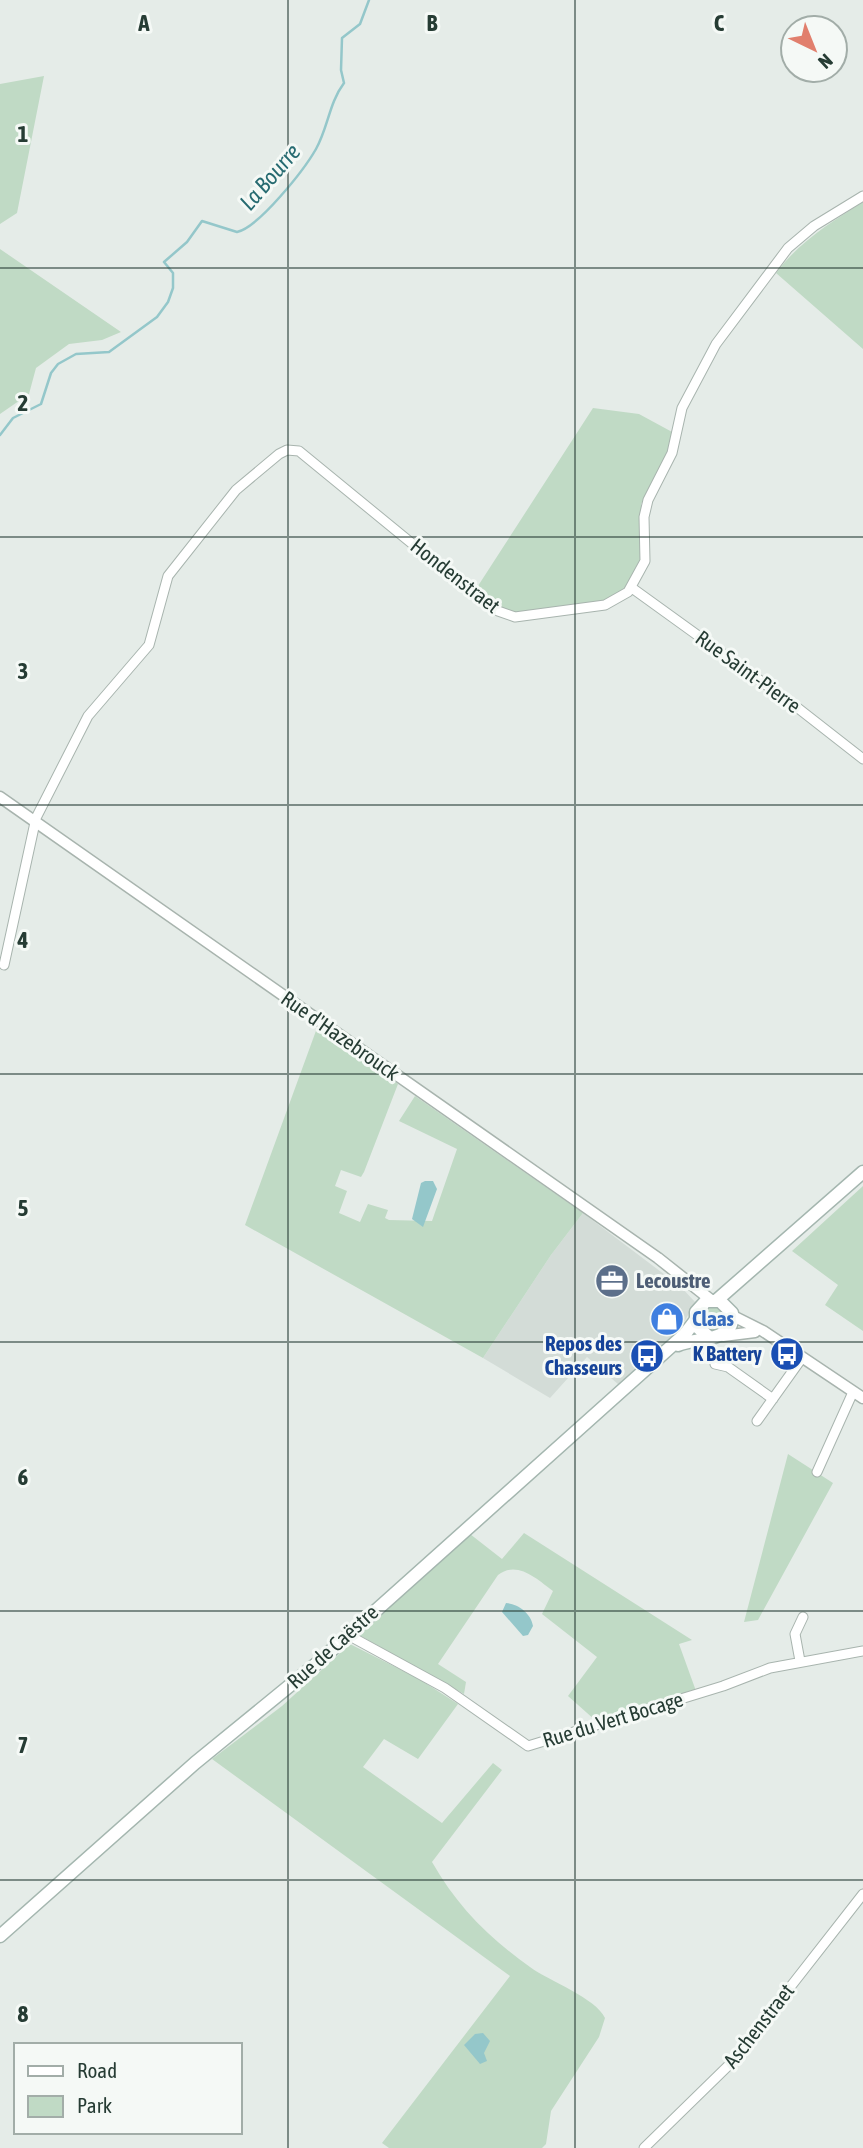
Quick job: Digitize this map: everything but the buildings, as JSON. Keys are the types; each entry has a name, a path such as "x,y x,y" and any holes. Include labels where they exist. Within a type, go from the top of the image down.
{"main road":[{"path":"743,1278 735,1292 731,1327 723,1336 709,1337 699,1331 695,1321 710,1301 743,1278 863,1171"},
{"path":"710,1301 732,1313"},
{"name":"Rue de Caëstre","path":"0,1936 189,1768 348,1635 695,1321"},
{"name":"Rue de Caëstre","path":"662,1353 680,1343 709,1337"}],"street":[{"path":"632,588 646,556 646,505 670,458 682,408 716,344 788,248 808,230 863,196"},
{"name":"Hondenstraet","path":"4,965 35,822 88,716 149,645 161,593 171,570 231,495 283,451 296,450 305,454 476,596 502,614 520,617 605,605 621,598 632,588"},
{"name":"Rue Saint-Pierre","path":"632,588 808,715 863,760"},
{"name":"Rue d'Hazebrouck","path":"0,797 680,1275 710,1301"},
{"path":"732,1313 858,1395 817,1472"},
{"path":"723,1336 745,1331 771,1338"},
{"path":"757,1421 802,1358"},
{"path":"715,1364 731,1368 773,1399"},
{"path":"800,1661 794,1632 803,1617"},
{"name":"Rue du Vert Bocage","path":"348,1635 444,1688 528,1746 729,1684 764,1670 863,1651"},
{"name":"Aschenstraet","path":"644,2148 730,2064 863,1894"}],"shaded area":[{"path":"583,1213 681,1287 695,1302 681,1328 619,1385 587,1357 550,1398 483,1358 551,1255"}],"green space":[{"path":"44,76 17,213 0,224 0,84"},
{"path":"863,202 863,349 776,273 805,242"},
{"path":"0,249 121,332 102,340 69,344 36,368 29,394 0,414"},
{"path":"593,408 639,414 674,433 660,470 641,504 642,559 626,590 602,602 515,614 498,607 476,589"},
{"path":"317,1028 398,1084 361,1177 341,1170 335,1186 347,1191 339,1213 360,1222 368,1204 388,1210 385,1218 389,1220 432,1221 457,1149 399,1121 415,1096 583,1213 551,1255 483,1358 245,1225"},
{"path":"863,1186 863,1331 825,1305 838,1285 792,1251"},
{"path":"714,1306 723,1310 727,1319 723,1328 714,1332 705,1328 701,1319 705,1310"},
{"path":"788,1454 833,1483 758,1620 744,1622"},
{"path":"524,1533 692,1640 679,1644 696,1691 596,1721 568,1696 597,1657 542,1614 553,1591 520,1570 512,1569 498,1575 438,1664 466,1682 464,1694 359,1635 470,1534 502,1559"},
{"path":"350,1644 419,1679 458,1704 418,1759 384,1739 363,1767 442,1823 493,1763 502,1770 432,1862 463,1907 500,1944 530,1967 592,2004 605,2018 599,2037 551,2111 546,2144 542,2148 389,2148 382,2143 510,1976 212,1759 282,1706"}],"water":[{"path":"433,1181 437,1189 423,1227 412,1219 421,1183"},
{"path":"506,1603 519,1607 530,1617 533,1626 528,1635 523,1636 502,1612"},
{"path":"483,2033 490,2041 484,2053 487,2061 480,2064 464,2045 475,2034"}],"waterway":[{"name":"La Bourre","path":"0,435 13,418 41,404 51,373 58,364 76,354 109,352 157,317 168,302 173,288 173,273 164,262 187,242 202,221 237,232 257,220 280,196 302,170 320,141 335,99 344,83 341,70 342,38 360,24 369,0"}],"place":[{"name":"Lecoustre","path":"612,1281"},
{"name":"Claas","path":"667,1319"},
{"name":"K Battery","path":"787,1354"},
{"name":"Repos des Chasseurs","path":"647,1356"}]}
